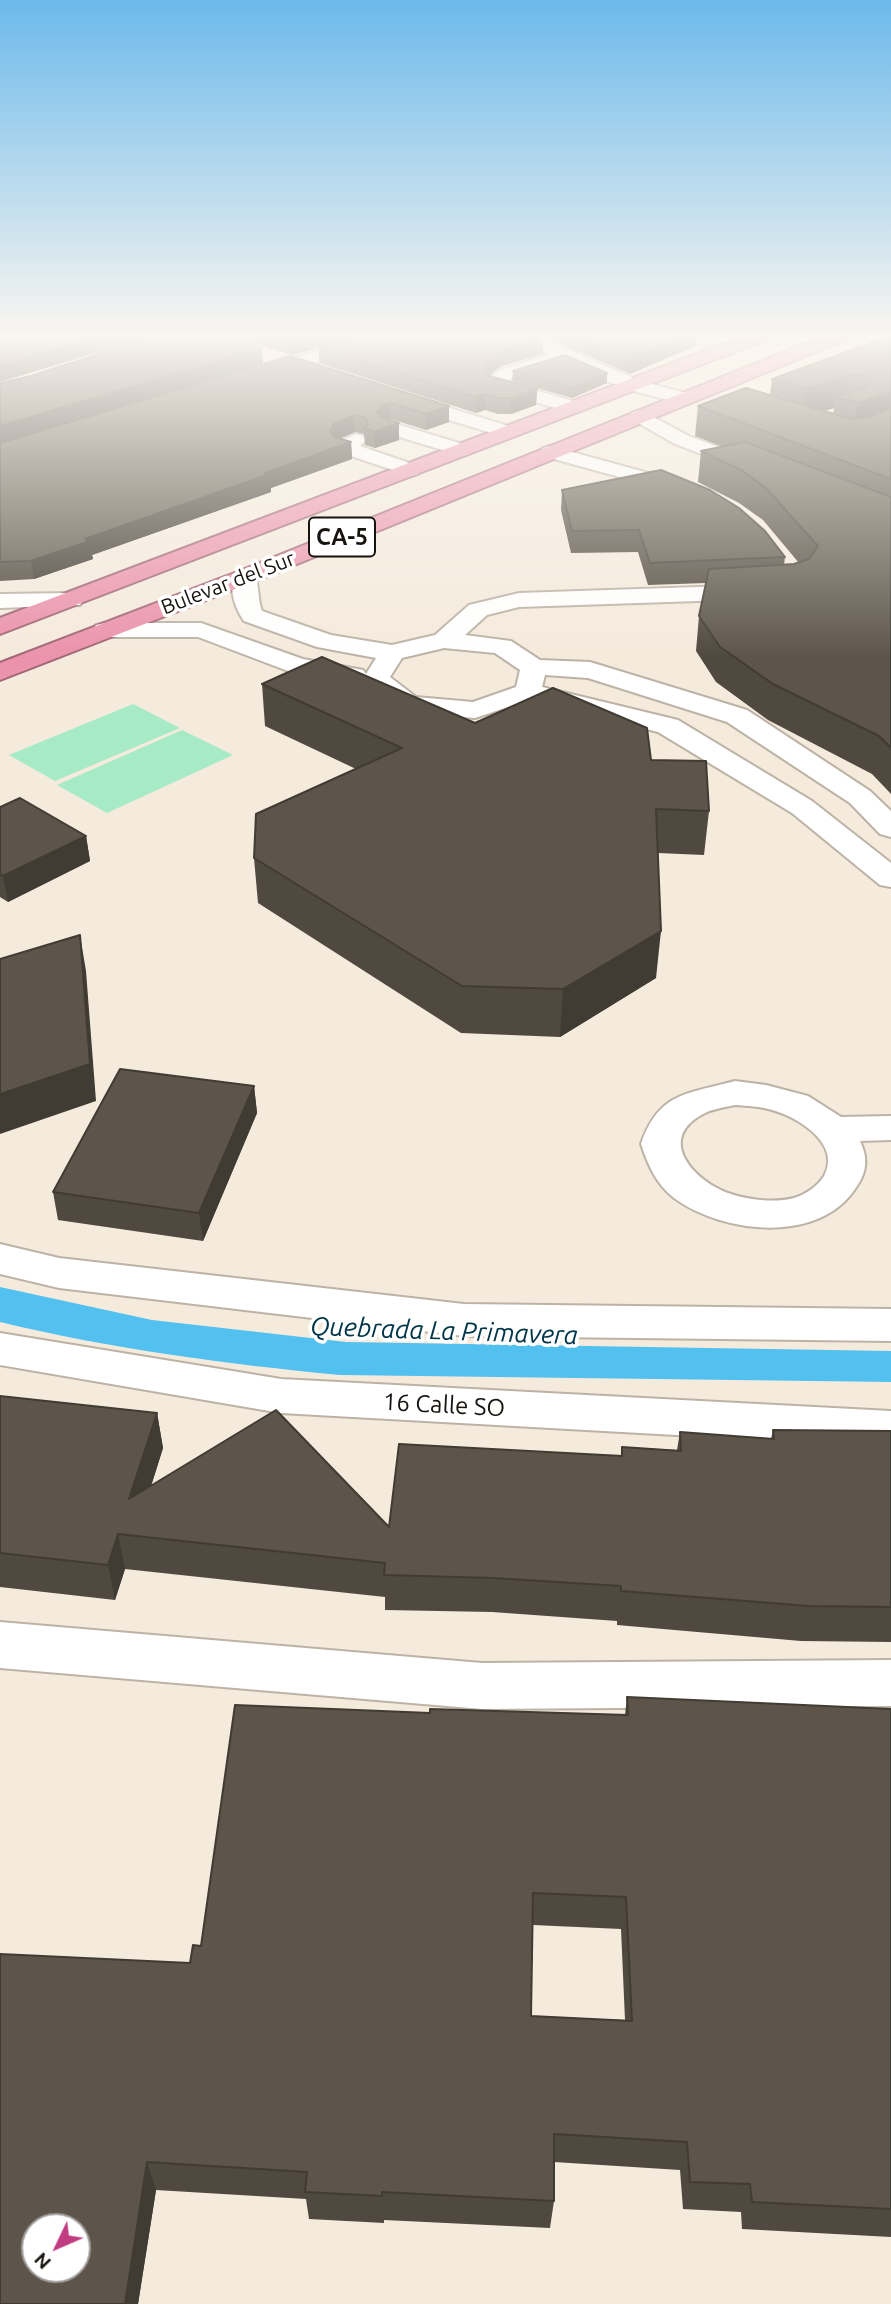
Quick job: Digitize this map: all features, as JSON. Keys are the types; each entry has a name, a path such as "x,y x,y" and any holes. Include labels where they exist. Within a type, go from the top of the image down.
{"highway":[{"name":"Bulevar del Sur","path":"0,627 484,442"},
{"name":"Bulevar del Sur","path":"0,672 245,577 576,442"}],"street":[{"path":"352,442 343,447 411,470"},
{"path":"377,459 422,442"},
{"path":"436,442 462,450"},
{"path":"686,442 769,473"},
{"path":"550,452 669,482 713,501"},
{"path":"245,577 245,596 253,616 326,642 392,653 444,640 502,646 531,680 668,726 802,807 891,878"},
{"path":"444,640 478,610 519,600 778,591"},
{"path":"0,601 71,600"},
{"path":"105,630 201,630 297,666 376,679 409,705 475,710 531,680 590,670 737,716 860,797 891,828"},
{"path":"376,679 392,653"},
{"path":"834,1130 844,1148 847,1167 841,1185 825,1200 802,1210 773,1215 742,1213 713,1204 688,1191 671,1174 661,1155 661,1136 670,1119 686,1106 709,1097 735,1093 764,1095 790,1102 815,1114 834,1130 891,1128"},
{"path":"0,1259 59,1273 464,1320 891,1325"},
{"name":"16 Calle SO","path":"0,1349 281,1396 891,1429"},
{"path":"0,1645 482,1686 891,1683"}],"green space":[{"path":"133,704 180,728 55,781 9,755"},
{"path":"182,730 233,755 107,813 57,785"}],"water":[{"path":"0,1287 152,1320 346,1342 891,1351 891,1382 340,1375 297,1371 127,1348 0,1322"}],"building":[{"path":"351,442 265,473 270,474 85,539 90,541 31,561 0,562 0,443"},
{"path":"745,442 891,497 891,748 879,736 773,684 720,647 699,616 709,569 794,564 809,559 818,546 766,488 743,471 701,451"},
{"path":"792,442 891,442 891,479"},
{"path":"661,470 710,490 739,508 765,531 785,557 650,563 639,530 572,531 562,490"},
{"path":"322,657 475,723 553,688 647,728 651,760 706,761 709,811 656,809 661,931 563,989 462,986 254,858 256,814 402,748 262,684"},
{"path":"20,798 86,836 3,876 0,874 0,807"},
{"path":"80,935 90,1064 0,1094 0,959"},
{"path":"120,1069 254,1086 199,1213 53,1192"},
{"path":"0,1396 157,1413 129,1499 276,1410 389,1527 399,1444 622,1456 622,1447 681,1451 680,1432 774,1439 773,1430 891,1431 891,1607 809,1606 621,1591 621,1586 384,1575 385,1563 118,1534 108,1565 0,1553"},
{"path":"627,1697 891,1709 891,2209 752,2202 750,2184 690,2182 687,2142 554,2134 554,2201 382,2192 382,2196 305,2192 307,2172 147,2162 125,2304 0,2304 0,1954 190,1963 193,1945 201,1946 235,1705 430,1713 430,1709 628,1715","holes":["533,1893 626,1897 632,2021 531,2016"]}],"water label":[{"name":"Quebrada La Primavera","path":"444,1331"}]}
